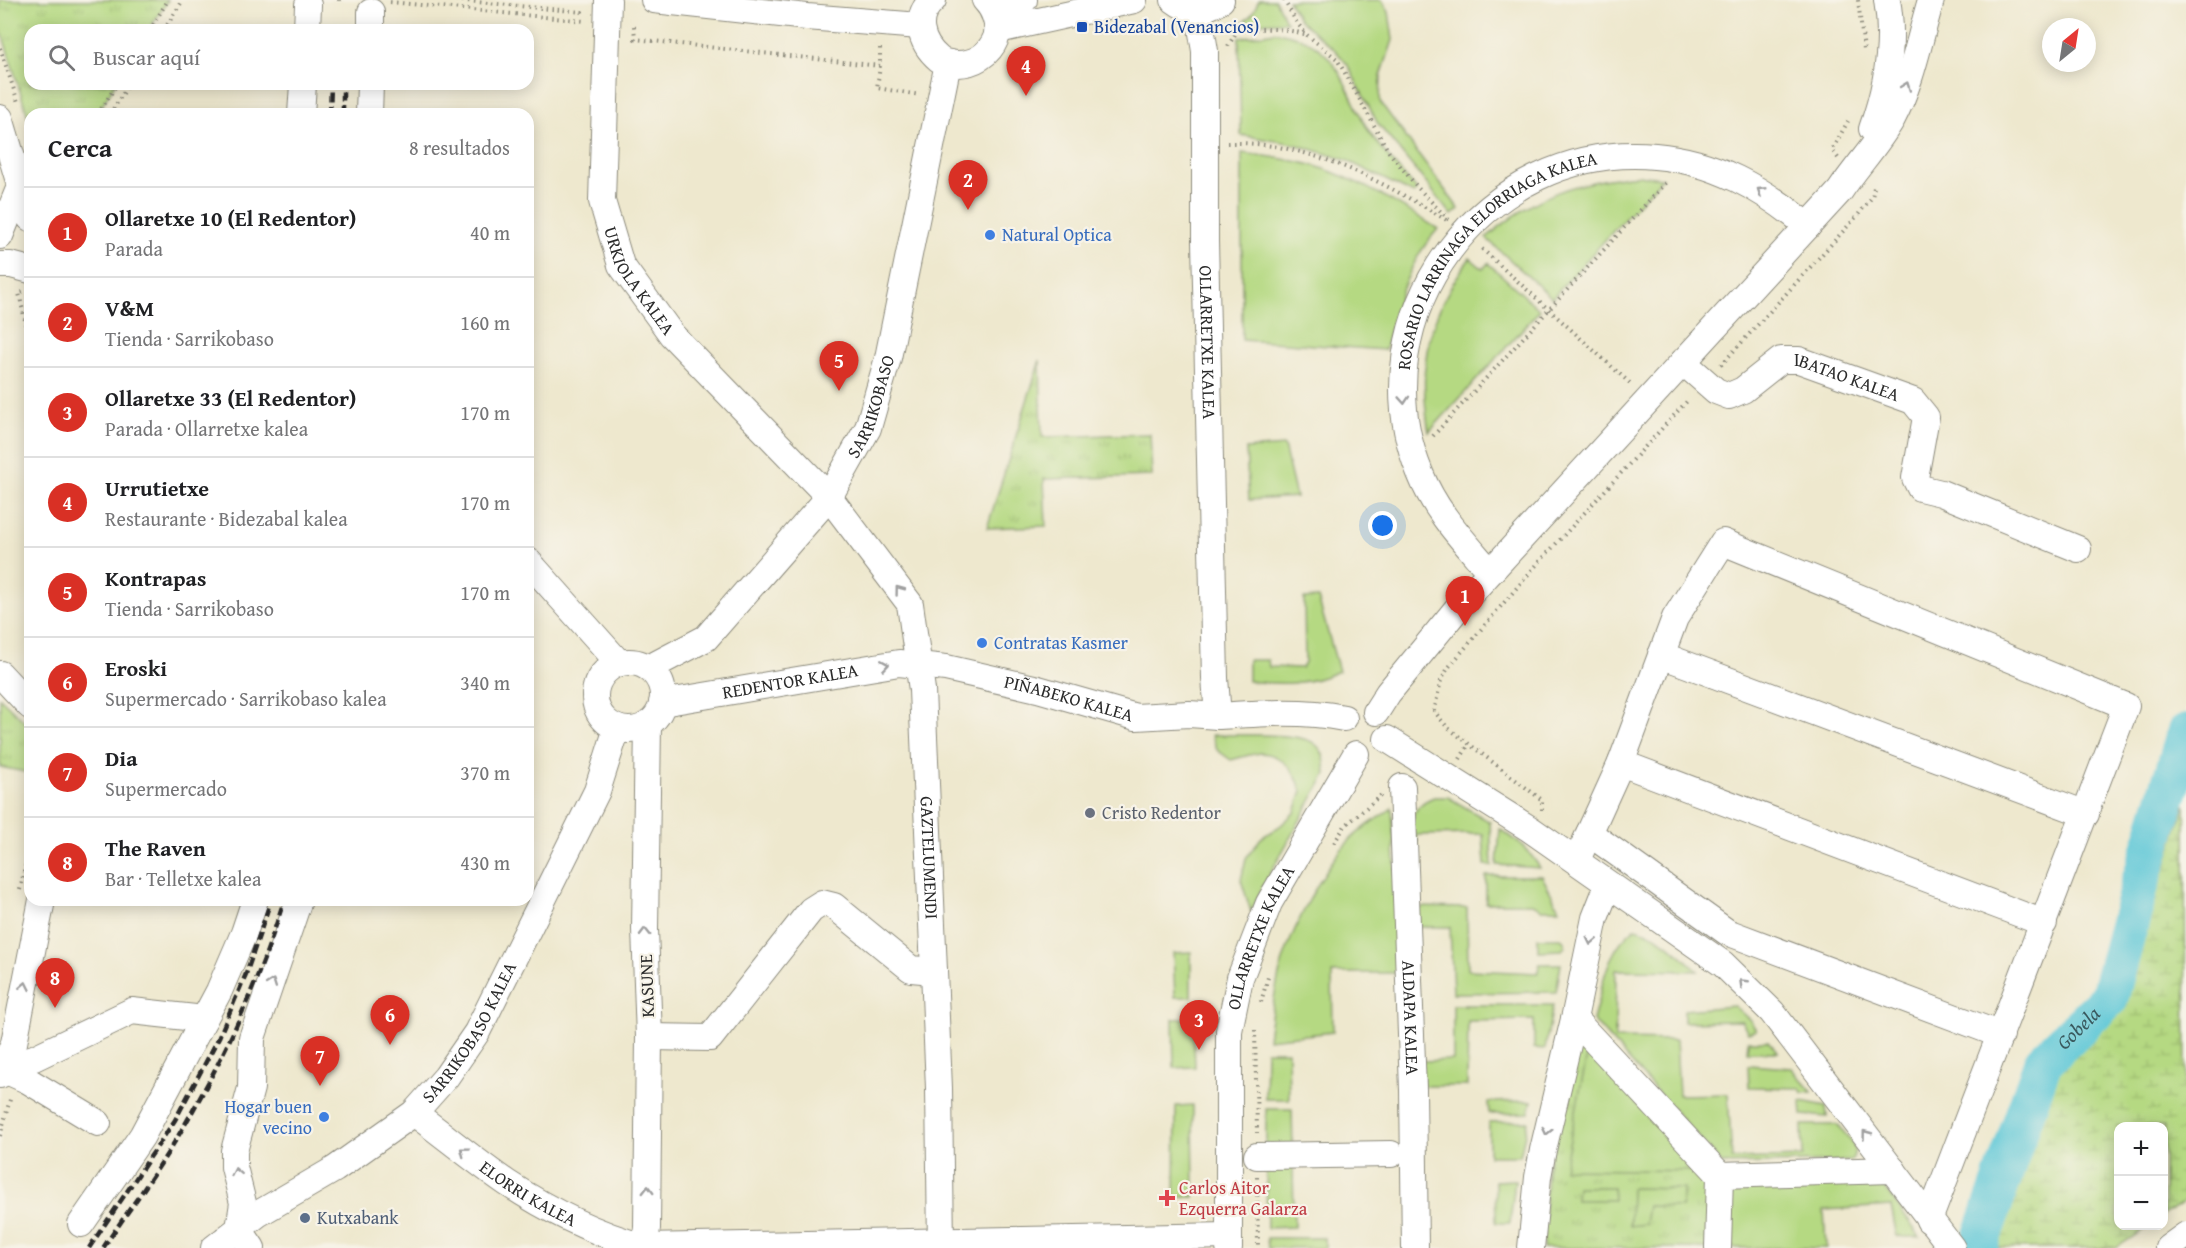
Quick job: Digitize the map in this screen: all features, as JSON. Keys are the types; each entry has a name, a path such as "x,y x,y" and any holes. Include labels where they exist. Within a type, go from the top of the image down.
{"street":[{"name":"URKIOLA KALEA","path":"608,0 602,201 621,265 672,335 829,497"},
{"path":"654,0 807,17 920,26"},
{"path":"933,0 925,7 920,26 921,36 940,60 948,63 975,62 993,46 992,13"},
{"path":"992,13 1024,0"},
{"path":"992,13 1134,0"},
{"path":"1174,0 1180,5 1209,5"},
{"path":"1854,170 1871,132 1884,94 1890,37 1887,0"},
{"path":"1382,702 1381,714 1388,726 1387,739 1379,751 1374,754 1356,754 1346,747 1340,736 1344,718 1356,708 1371,708 1382,702 1461,603 1840,191 1885,131 1900,102 1931,0"},
{"path":"307,24 308,5"},
{"name":"OLLARRETXE KALEA","path":"1209,5 1205,51 1206,265 1215,678 1218,716"},
{"name":"SARRIKOBASO","path":"649,668 706,638 829,497 868,428 888,358 948,63"},
{"path":"301,108 303,90"},
{"path":"369,108 370,90"},
{"path":"10,112 24,180"},
{"name":"ROSARIO LARRINAGA ELORRIAGA KALEA","path":"1490,572 1463,544 1441,513 1419,471 1405,417 1403,389 1410,332 1418,306 1444,256 1481,214 1502,198 1549,172 1600,158 1654,155 1715,169 1756,187 1808,226"},
{"path":"0,236 24,187"},
{"path":"0,265 24,268"},
{"name":"IBATAO KALEA","path":"1683,362 1716,391 1729,396 1743,390 1781,360 1799,360 1914,401 1926,417 1915,478 1920,488 1941,493 2078,549"},
{"name":"GAZTELUMENDI","path":"829,497 910,604 920,664 939,1088 941,1245"},
{"path":"1576,860 1621,763 1675,618 1723,542 2126,706 1929,1220"},
{"path":"534,568 619,663"},
{"path":"1661,655 2085,813"},
{"path":"619,663 638,663 649,668 662,687 662,703 657,716 648,724 629,730 617,728 607,722 599,713 595,694 600,677 619,663"},
{"name":"REDENTOR KALEA","path":"662,703 899,663 920,664"},
{"name":"PIÑABEKO KALEA","path":"920,664 1038,688 1136,717 1254,713 1323,714 1344,718"},
{"path":"0,674 24,700"},
{"name":"KASUNE","path":"644,1248 647,1228 650,1037 645,929 648,724"},
{"name":"SARRIKOBASO KALEA","path":"214,1248 246,1239 258,1214 335,1169 414,1113 446,1077 477,1032 597,791 617,728"},
{"path":"1387,739 1576,860 1608,885 1723,964 1772,1012 1952,1248"},
{"name":"OLLARRETXE KALEA","path":"1229,1242 1229,1031 1239,978 1269,903 1356,754"},
{"path":"1621,763 2044,923"},
{"name":"ALDAPA KALEA","path":"1402,787 1413,1090 1415,1248"},
{"path":"1589,833 1727,932 2001,1035"},
{"path":"1531,1248 1539,1168 1595,918 1608,885"},
{"path":"650,1037 710,1038 811,910 822,903 834,906 911,969 934,971"},
{"path":"3,1077 14,1043 41,906"},
{"path":"81,1224 142,1136 204,1019 244,933 253,906"},
{"path":"246,1239 243,1203 234,1167 234,1151 251,1088 252,1038 297,906"},
{"path":"3,1077 34,1058 132,1011 204,1019"},
{"path":"1574,1019 1720,1175 1718,1248"},
{"path":"3,1077 27,1080 98,1123"},
{"name":"ELORRI KALEA","path":"414,1113 508,1183 569,1218 644,1248 1229,1242"},
{"path":"1257,1156 1390,1154"},
{"path":"1720,1175 1893,1170"},
{"path":"2168,1248 2186,1235"}],"path":[{"path":"154,24 168,0"},
{"path":"168,24 183,0"},
{"path":"456,0 582,12"},
{"path":"1205,143 1250,142 1288,149 1327,160 1377,181 1454,225 1418,188 1389,152 1337,59 1307,35 1284,0"},
{"path":"1858,0 1864,52"},
{"path":"376,14 589,21"},
{"path":"634,26 635,39 880,66"},
{"path":"1224,54 1237,31 1270,28 1307,35"},
{"path":"880,47 877,88 926,96"},
{"path":"0,48 10,112"},
{"path":"102,108 113,90"},
{"path":"114,108 125,90"},
{"path":"1542,800 1447,727 1434,711 1441,681 1448,668 1540,561 1872,197 1874,187 1832,150 1851,115"},
{"path":"1431,440 1686,161"},
{"path":"1479,247 1649,400"},
{"path":"19,293 24,316"},
{"path":"1449,777 1469,744"},
{"path":"1332,845 1345,826 1370,803 1386,790 1402,787"},
{"path":"1260,1005 1269,972"},
{"path":"1255,1027 1258,1248"},
{"path":"0,1136 3,1077"}],"green space":[{"path":"0,0 168,0 153,24 24,24 24,90 111,90 101,108 25,108 0,27"},
{"path":"1259,0 1275,0 1287,22 1243,23 1252,14"},
{"path":"1288,0 1382,0 1389,12 1393,40 1381,76 1380,102 1459,209 1452,215 1378,124 1347,64 1335,50 1299,19"},
{"path":"1275,32 1297,37 1313,44 1326,55 1344,82 1370,133 1417,190 1414,194 1346,160 1294,144 1241,135 1239,38"},
{"path":"1242,153 1297,161 1347,178 1378,193 1438,229 1418,255 1404,285 1385,350 1242,340"},
{"path":"1638,175 1662,178 1552,298 1486,238 1522,211 1556,193 1574,186"},
{"path":"1470,258 1483,269 1488,263 1540,310 1429,432 1424,383 1429,340 1444,299"},
{"path":"1040,360 1042,437 1150,434 1152,476 1044,479 1046,526 987,528"},
{"path":"1284,446 1296,497 1249,500 1246,449"},
{"path":"1318,598 1339,671 1317,679 1295,683 1248,681 1248,660 1268,660 1269,667 1302,668 1305,663 1304,599"},
{"path":"0,698 24,721 24,772 0,767"},
{"path":"1212,735 1296,737 1315,744 1321,750 1324,758 1326,774 1263,886 1251,912 1241,880 1246,858 1261,838 1280,826 1295,812 1302,791 1293,772 1277,757 1259,753 1231,760 1217,750"},
{"path":"1434,797 1448,797 1490,822 1492,866 1485,865 1483,834 1417,835 1417,907 1467,908 1468,970 1538,973 1539,964 1561,964 1556,992 1453,993 1450,927 1416,927 1409,823 1418,807"},
{"path":"2185,804 2186,1200 2168,1212 2168,1122 2114,1122 2114,1230 2143,1230 2116,1248 1978,1248 2059,1069 2086,1045 2153,904"},
{"path":"1392,808 1401,973 1332,973 1333,1032 1268,1039 1280,971 1291,938 1319,882 1341,850 1356,834"},
{"path":"1500,829 1522,846 1540,868 1497,865"},
{"path":"1486,876 1542,876 1559,909 1541,909 1532,903 1486,903"},
{"path":"1635,928 1661,940 1698,971 1616,970 1615,1039 1676,1040 1679,1095 1728,1094 1732,1159 1803,1157 1802,1125 1838,1125 1854,1147 1854,1156 1851,1161 1722,1164 1593,1020 1611,958 1625,937"},
{"path":"1538,938 1561,938 1565,941 1565,946 1562,950 1538,951"},
{"path":"1191,952 1191,997 1175,997 1173,953"},
{"path":"1453,1005 1553,1005 1545,1049 1534,1048 1534,1020 1468,1021 1467,1086 1422,1086 1421,1061 1453,1060"},
{"path":"1734,1006 1750,1020 1756,1030 1748,1033 1742,1021 1684,1022 1684,1010"},
{"path":"1193,1018 1195,1067 1174,1068 1173,1019"},
{"path":"1582,1022 1720,1175 1721,1248 1543,1248 1547,1170"},
{"path":"1748,1041 1768,1041 1778,1052 1747,1052"},
{"path":"1266,1051 1288,1051 1289,1099 1265,1099"},
{"path":"1588,1051 1699,1171 1564,1169"},
{"path":"1748,1065 1791,1068 1812,1092 1802,1093 1800,1088 1749,1087"},
{"path":"1532,1101 1529,1113 1489,1114 1488,1102"},
{"path":"1801,1101 1826,1106 1827,1117 1802,1115"},
{"path":"1193,1105 1194,1197 1175,1197 1176,1106"},
{"path":"1266,1109 1292,1109 1293,1153 1266,1153"},
{"path":"1528,1121 1520,1156 1489,1156 1489,1122"},
{"path":"1266,1162 1293,1162 1294,1227 1267,1228"},
{"path":"1515,1180 1510,1223 1496,1223 1495,1181"},
{"path":"1879,1180 1920,1237 1897,1237 1891,1206 1824,1210 1826,1248 1723,1248 1725,1181"},
{"path":"1577,1187 1613,1187 1614,1200 1576,1200"},
{"path":"1631,1188 1683,1189 1682,1207 1648,1206 1645,1224 1630,1226"},
{"path":"1267,1238 1325,1238 1325,1248 1268,1248"}],"waterway":[{"name":"Gobela","path":"1978,1248 2043,1062 2109,998 2140,884 2186,733"}],"railway":[{"path":"330,108 331,90"},
{"path":"343,90 343,108"},
{"path":"89,1248 175,1120 219,1037 246,974 269,906"},
{"path":"103,1248 165,1157 214,1071 253,987 282,906"}],"place":[{"name":"Bidezabal (Venancios)","path":"1082,27"},
{"name":"Urrutietxe","path":"1026,96"},
{"name":"V&M","path":"968,210"},
{"name":"Natural Optica","path":"990,235"},
{"name":"Kontrapas","path":"839,391"},
{"name":"Ollaretxe 10 (El Redentor)","path":"1465,626"},
{"name":"Contratas Kasmer","path":"982,643"},
{"name":"Cristo Redentor","path":"1090,813"},
{"name":"The Raven","path":"55,1008"},
{"name":"Eroski","path":"390,1045"},
{"name":"Ollaretxe 33 (El Redentor)","path":"1199,1050"},
{"name":"Dia","path":"320,1086"},
{"name":"Hogar buen vecino","path":"324,1117"},
{"name":"Carlos Aitor Ezquerra Galarza","path":"1167,1198"},
{"name":"Kutxabank","path":"305,1218"}]}
